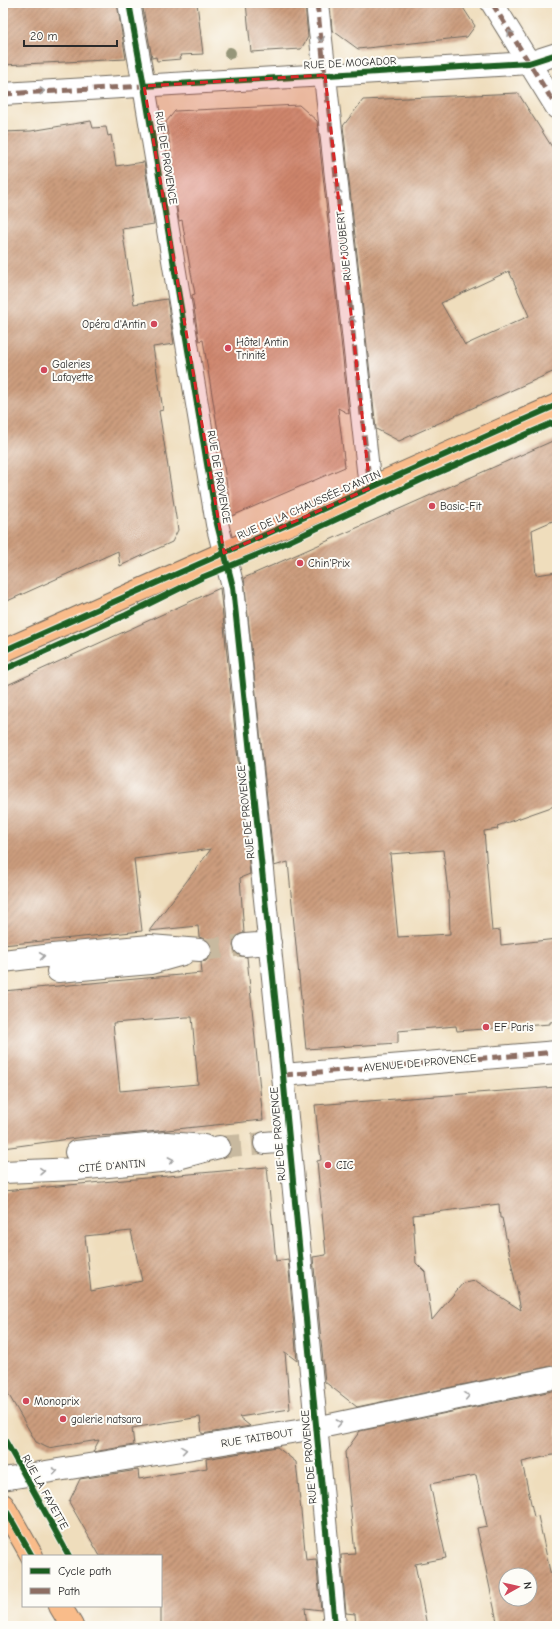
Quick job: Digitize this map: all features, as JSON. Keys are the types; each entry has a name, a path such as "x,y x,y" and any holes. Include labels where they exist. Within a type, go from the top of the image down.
{"main road":[{"name":"RUE DE LA CHAUSSÉE-D'ANTIN","path":"3,651 557,405"},
{"path":"3,1505 31,1555"},
{"path":"61,1607 72,1626"}],"street":[{"name":"RUE DE PROVENCE","path":"129,3 217,524 232,587 270,943 335,1626"},
{"name":"RUE JOUBERT","path":"317,3 370,488"},
{"path":"492,3 557,108"},
{"name":"RUE DE MOGADOR","path":"3,94 528,63 557,54"},
{"path":"246,946 270,943"},
{"path":"3,961 150,946 200,950 151,963 58,971"},
{"name":"AVENUE DE PROVENCE","path":"283,1075 557,1052"},
{"path":"265,1143 289,1141"},
{"name":"CITÉ D'ANTIN","path":"3,1172 77,1169 171,1160 219,1147 167,1143 76,1152"},
{"name":"RUE TAITBOUT","path":"3,1479 316,1428 557,1377"}],"highlighted area":[{"path":"325,75 370,488 224,553 144,86"}],"building":[{"path":"3,3 117,3 126,59 3,65"},
{"path":"142,3 197,3 203,54 180,55 181,59 157,61 156,57 152,58"},
{"path":"246,3 305,3 308,37 301,49 251,52"},
{"path":"330,3 460,3 475,26 467,37 358,49 332,30"},
{"path":"518,93 557,155 557,370 399,441 376,429 343,126 363,100","holes":["509,271 529,316 465,345 441,303"]},
{"path":"299,105 317,121 349,414 338,408 345,467 232,516 203,340 199,341 192,295 195,294 182,220 179,221 169,158 172,158 166,122 175,111"},
{"path":"91,121 93,128 106,127 108,136 111,135 116,166 144,162 154,224 122,229 134,304 167,299 174,344 153,347 163,410 159,411 178,530 172,542 120,566 118,551 3,603 3,132 31,131"},
{"path":"557,439 557,519 532,530 536,575 557,572 557,805 497,826 498,829 484,831 492,931 500,930 501,945 557,939 557,1021 550,1022 550,1024 457,1031 456,1026 398,1031 398,1043 306,1049 288,862 274,866 244,578","holes":["443,850 449,900 450,934 398,937 390,854"]},
{"path":"220,588 250,874 240,878 244,933 238,935 234,939 233,946 235,952 239,956 247,957 263,1120 119,1135 91,1136 3,1148 3,991 202,973 201,962 206,961 210,957 212,951 211,944 207,940 199,937 198,926 149,931 211,849 134,859 142,931 3,945 3,687","holes":["192,1017 198,1084 120,1091 113,1023"]},
{"path":"557,1087 557,1365 357,1407 325,1382 313,1257 326,1255 317,1161 321,1160 315,1105","holes":["499,1204 500,1218 502,1218 521,1310 476,1281 463,1283 432,1320 425,1272 416,1263 413,1215"]},
{"path":"267,1167 276,1261 288,1259 297,1361 285,1352 290,1409 239,1417 250,1426 202,1434 200,1417 132,1428 134,1445 93,1452 99,1440 48,1448 36,1442 3,1385 3,1191","holes":["131,1231 142,1281 91,1291 85,1236"]},
{"path":"557,1390 557,1454 522,1462 534,1517 538,1516 557,1604 557,1626 498,1626 477,1528 487,1526 476,1475 430,1484 446,1558 415,1564 427,1626 356,1626 355,1614 346,1613 341,1555 355,1554 345,1452 360,1431"},
{"path":"277,1447 296,1462 306,1560 316,1559 321,1610 305,1608 307,1626 161,1626 162,1555 99,1555 69,1502 80,1479 138,1470 139,1479 207,1468 206,1459"}],"tunnel":[{"path":"200,950 245,945"},
{"path":"219,1147 265,1143"}],"marked path":[{"path":"317,3 370,488"},
{"path":"492,3 557,108"},
{"path":"3,94 144,86"},
{"path":"283,1075 557,1052"}],"cycle path":[{"path":"129,3 217,524 233,587 283,1075 335,1626"},
{"path":"144,86 529,63 557,54"},
{"path":"3,651 557,405"},
{"path":"3,670 126,615 203,577 281,545 421,480 557,421"},
{"name":"RUE LA FAYETTE","path":"3,1437 68,1555"},
{"path":"3,1505 31,1555"}],"place":[{"name":"Opéra d'Antin","path":"154,324"},
{"name":"Hôtel Antin Trinité","path":"228,348"},
{"name":"Galeries Lafayette","path":"44,370"},
{"name":"Basic-Fit","path":"432,506"},
{"name":"Chin'Prix","path":"300,563"},
{"name":"EF Paris","path":"486,1027"},
{"name":"CIC","path":"328,1165"},
{"name":"Monoprix","path":"26,1401"},
{"name":"galerie natsara","path":"63,1419"}]}
